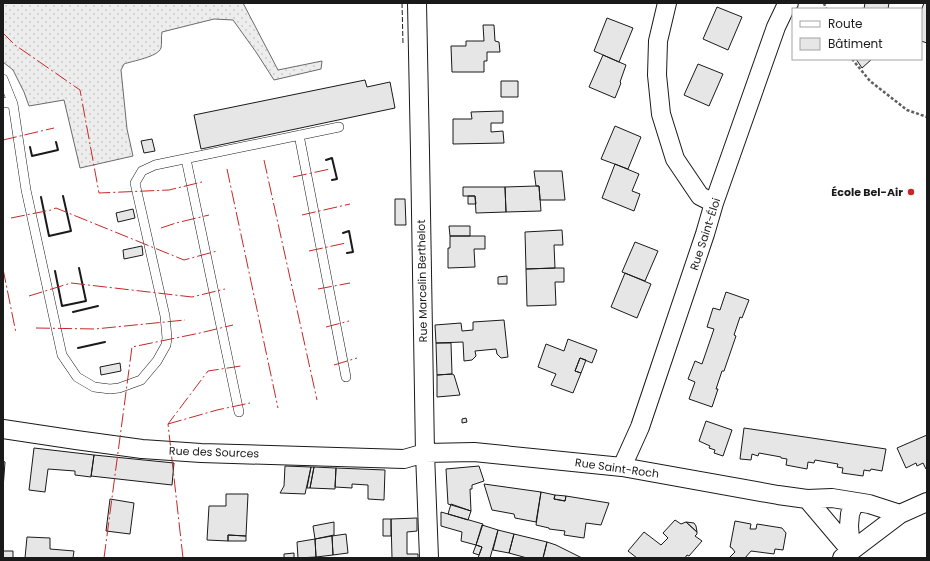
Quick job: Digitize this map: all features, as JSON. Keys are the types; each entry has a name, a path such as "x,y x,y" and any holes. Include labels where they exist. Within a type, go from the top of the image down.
{"street":[{"name":"Rue Marcelin Berthelot","path":"416,3 428,558"},
{"path":"667,3 658,41 657,75 661,114 675,160 700,196 714,203"},
{"name":"Rue Saint-Éloi","path":"622,466 642,419 705,234 714,203 776,27 786,6 789,3"},
{"name":"Rue des Sources","path":"3,428 142,449 201,453 404,459 425,453"},
{"name":"Rue Saint-Roch","path":"425,453 474,452 622,466 778,495 807,499 832,498 869,504 900,514"},
{"path":"807,499 847,555"},
{"path":"847,555 850,514 855,502"},
{"path":"847,555 900,514 927,502"}],"lane":[{"path":"3,79 13,104 26,190 62,355 77,377 94,387 119,388 141,380 157,361 166,345 167,338 165,316 135,183 142,171 154,166 339,127"},
{"path":"3,102 13,104"},
{"path":"299,135 346,377"},
{"path":"186,159 239,412"}],"path":[{"path":"853,60 870,82 907,110 927,117"}],"shaded area":[{"path":"3,3 243,3 278,70 322,61 321,69 274,80 233,20 214,19 162,32 161,48 159,51 150,56 124,64 121,70 127,129 133,156 80,168 64,100 29,106 13,70 3,62"}],"building":[{"path":"865,3 889,3 888,8 864,8"},
{"path":"924,3 927,3 927,43 922,41 922,8"},
{"path":"717,7 742,17 728,50 703,39"},
{"path":"607,18 633,28 619,62 594,51"},
{"path":"483,25 494,25 495,41 499,42 500,52 487,52 487,61 484,61 484,72 452,72 451,46 466,46 466,41 484,41"},
{"path":"603,55 626,65 615,98 589,87"},
{"path":"857,60 871,60 862,68"},
{"path":"698,64 723,74 709,106 684,95"},
{"path":"365,80 367,87 390,82 395,108 201,149 194,115"},
{"path":"501,81 518,81 518,97 501,97"},
{"path":"503,111 503,123 491,123 491,132 503,131 504,143 453,144 453,119 472,119 471,112"},
{"path":"615,126 641,137 628,169 601,159"},
{"path":"152,139 155,151 144,153 141,141"},
{"path":"615,164 639,174 632,191 640,194 634,211 602,198"},
{"path":"534,171 562,171 565,200 540,200 539,186 536,186"},
{"path":"539,186 541,211 506,212 505,187"},
{"path":"463,187 505,187 506,212 476,213 475,196 463,196"},
{"path":"468,196 475,196 476,204 468,204"},
{"path":"395,199 405,199 406,225 395,225"},
{"path":"133,209 135,218 118,222 116,213"},
{"path":"449,226 470,226 470,236 450,236"},
{"path":"562,230 563,245 554,245 555,268 526,269 525,232"},
{"path":"450,236 485,236 485,249 474,249 475,267 448,268 448,248 450,248"},
{"path":"635,242 658,251 645,281 622,272"},
{"path":"142,246 143,255 124,259 123,250"},
{"path":"564,268 564,282 555,282 556,305 527,306 526,269"},
{"path":"625,273 651,284 637,318 611,307"},
{"path":"507,276 507,284 498,284 498,277"},
{"path":"726,292 749,300 742,318 740,317 734,335 736,336 724,371 722,371 712,407 689,399 695,382 688,379 695,361 702,364 714,329 707,327 713,308 720,310"},
{"path":"504,320 508,357 501,358 497,354 496,349 475,351 476,356 472,360 464,361 463,342 436,343 435,325 461,323 462,331 473,330 473,322"},
{"path":"568,339 597,350 592,363 580,358 575,371 581,373 573,393 551,385 556,374 538,367 546,344 564,351"},
{"path":"436,343 451,343 452,374 437,375"},
{"path":"580,358 586,360 581,373 575,371"},
{"path":"120,363 121,371 101,375 100,367"},
{"path":"437,375 454,375 460,395 437,397"},
{"path":"466,418 467,422 462,423 462,419"},
{"path":"706,421 732,430 723,456 714,453 715,450 709,448 710,446 699,441"},
{"path":"744,428 886,449 882,471 871,469 870,471 864,470 863,476 842,473 843,468 837,467 838,464 815,460 814,463 808,462 807,469 786,465 787,459 781,457 759,453 758,456 752,454 751,460 740,459"},
{"path":"927,435 927,468 926,469 923,463 917,466 916,463 906,468 897,448"},
{"path":"34,448 94,455 91,477 75,475 75,471 48,469 45,492 29,490"},
{"path":"94,455 174,463 172,485 91,476"},
{"path":"3,461 5,462 3,489"},
{"path":"285,466 311,467 305,494 280,493 284,486"},
{"path":"479,466 484,481 472,485 472,489 470,489 471,511 448,504 446,469"},
{"path":"311,467 314,467 310,488 307,488"},
{"path":"314,467 336,468 335,489 310,488"},
{"path":"336,468 385,470 384,500 368,499 368,485 352,484 352,488 335,487"},
{"path":"484,484 541,492 536,522 515,518 514,514 492,510"},
{"path":"541,492 555,495 554,499 565,501 566,496 609,503 601,525 586,523 584,538 564,535 565,531 549,529 536,525"},
{"path":"226,494 248,494 246,536 228,535 228,541 207,540 209,506 226,506"},
{"path":"555,495 566,496 565,501 554,499"},
{"path":"110,499 134,503 130,534 106,531"},
{"path":"451,504 471,511 468,520 448,514"},
{"path":"441,512 483,524 476,545 461,541 462,532 441,526"},
{"path":"417,518 417,531 407,532 407,554 418,554 418,558 392,558 391,519"},
{"path":"383,519 391,519 391,536 383,536"},
{"path":"675,520 681,524 686,522 697,532 695,536 702,541 689,556 687,555 685,558 637,558 628,551 644,532 661,545 668,538 663,533"},
{"path":"735,521 751,524 750,529 756,529 757,524 782,528 786,533 783,550 775,549 774,554 751,551 745,558 729,558 735,552 730,547"},
{"path":"334,522 334,535 315,539 313,526"},
{"path":"686,522 694,523 697,532"},
{"path":"482,525 498,530 490,558 478,558 482,547 476,545"},
{"path":"498,530 514,534 509,553 493,550"},
{"path":"346,534 348,553 333,555 332,536"},
{"path":"514,534 547,542 543,558 527,558 509,553"},
{"path":"228,535 246,536 246,541 228,541"},
{"path":"332,536 333,555 316,557 315,539"},
{"path":"27,537 50,538 50,549 74,551 73,558 25,558"},
{"path":"315,539 316,557 298,558 297,542"},
{"path":"547,542 556,545 582,558 543,558"},
{"path":"476,545 482,547 479,555 473,553"},
{"path":"3,551 13,551 13,558 3,558"},
{"path":"294,553 294,558 284,558 284,554"}],"fence":[{"path":"402,3 403,43"}],"wall":[{"path":"30,147 32,156 58,150 56,142"},
{"path":"326,160 332,158 337,179 332,180"},
{"path":"41,197 49,236 71,231 63,196"},
{"path":"343,233 349,231 353,252 347,253"},
{"path":"55,271 62,306 86,301 79,268"},
{"path":"73,312 98,306"},
{"path":"78,348 105,342"}],"power":[{"path":"3,33 15,45 80,90 99,193 169,190 202,182"},
{"path":"3,140 54,128"},
{"path":"264,160 317,400"},
{"path":"227,169 278,408"},
{"path":"293,177 330,169"},
{"path":"302,215 350,204"},
{"path":"11,218 56,208 184,260 217,251"},
{"path":"161,228 209,215"},
{"path":"309,251 346,243"},
{"path":"3,269 16,333"},
{"path":"29,296 71,283 192,297 225,289"},
{"path":"318,289 350,283"},
{"path":"36,328 95,329 185,320"},
{"path":"326,327 349,321"},
{"path":"104,558 132,347 233,325"},
{"path":"334,365 357,358"},
{"path":"183,558 168,424 208,371 241,366"},
{"path":"168,424 217,410 250,403"}],"place":[{"name":"École Bel-Air","path":"911,192"}]}
